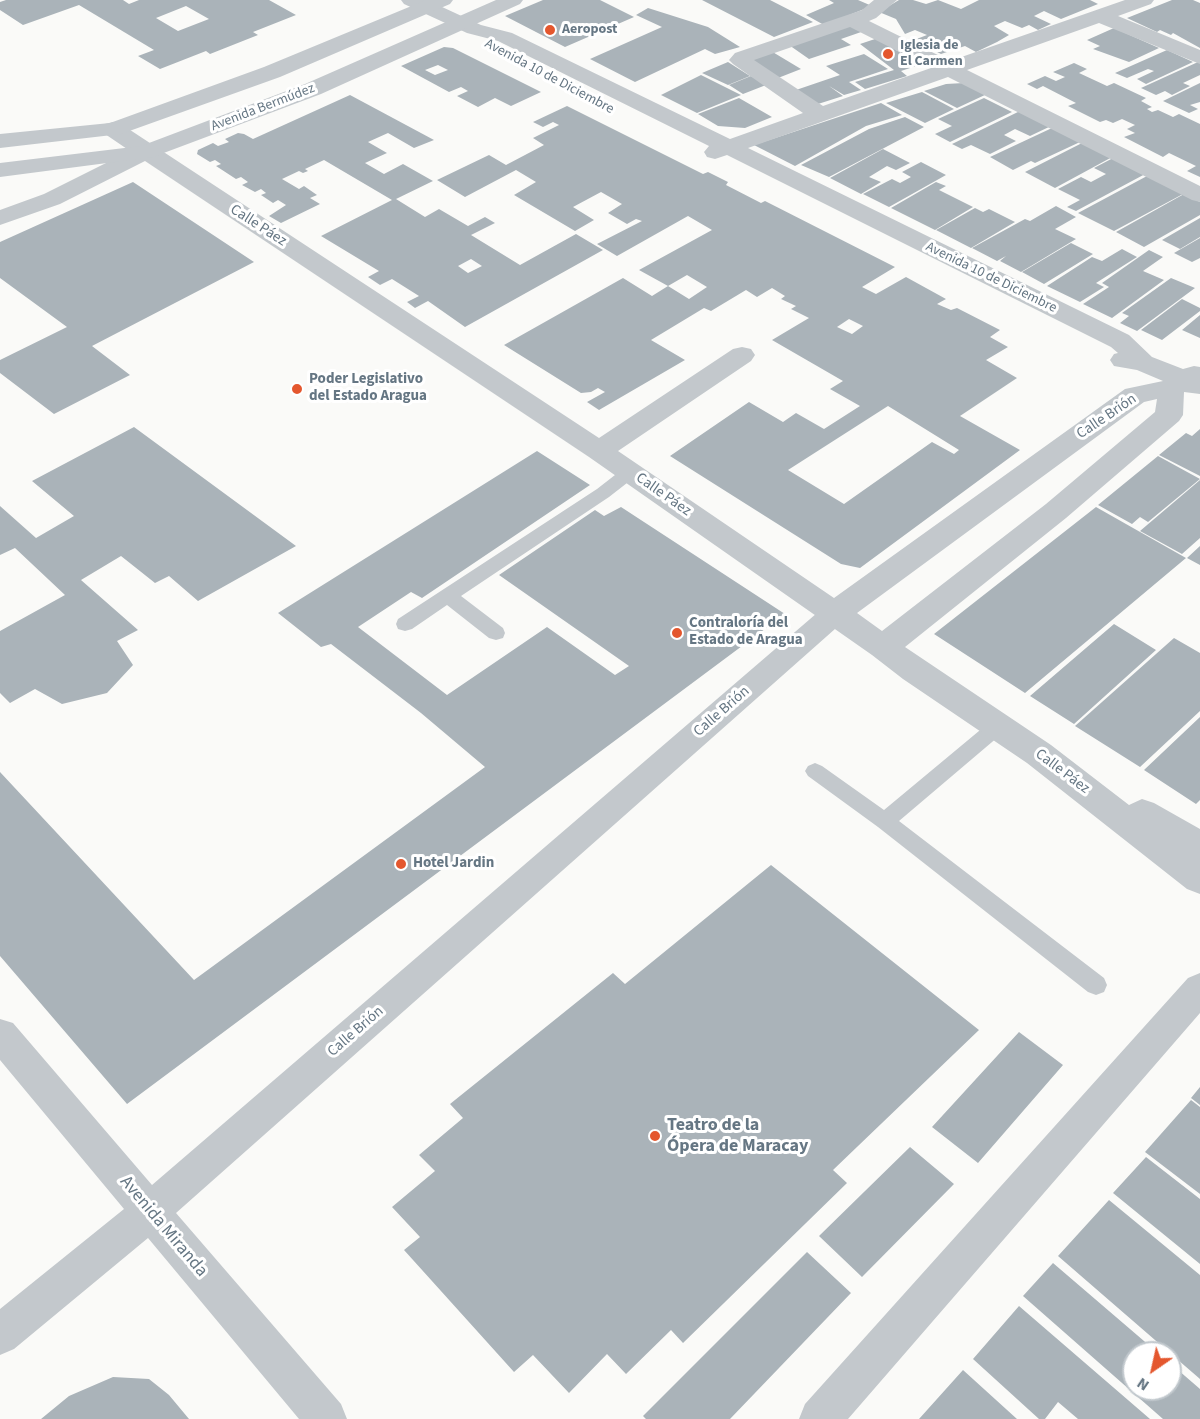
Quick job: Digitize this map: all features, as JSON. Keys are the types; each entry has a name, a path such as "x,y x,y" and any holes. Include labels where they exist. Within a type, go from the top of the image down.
{"street":[{"name":"Avenida Bermúdez","path":"0,170 145,152 313,89 466,26 513,0"},
{"path":"819,114 740,60 751,52 869,14 887,0"},
{"path":"716,152 819,114 950,71 1144,0"},
{"name":"Avenida Bermúdez","path":"0,141 113,129 272,72 426,2"},
{"path":"426,2 466,26"},
{"path":"1098,15 1200,58"},
{"path":"851,20 1200,195"},
{"name":"Avenida 10 de Diciembre","path":"466,26 483,45 716,152 1104,357 1143,363 1189,381"},
{"name":"Calle Páez","path":"113,129 599,451 883,647 914,672 1039,754 1200,879"},
{"path":"0,218 52,199 145,152"},
{"path":"599,451 742,355"},
{"path":"883,647 1056,511 1169,415 1189,381"},
{"name":"Calle Brión","path":"0,1335 150,1212 834,614 1135,395 1189,381"},
{"path":"1012,485 1056,511"},
{"path":"1039,754 1200,846"},
{"path":"820,1419 1200,988"},
{"name":"Avenida Miranda","path":"0,1034 326,1419"}],"lane":[{"path":"405,624 603,494 630,472"},
{"path":"447,595 496,633"},
{"path":"885,821 998,726"},
{"path":"815,771 885,821 1096,985"}],"building":[{"path":"6,0 123,0 129,4 139,0 269,0 296,15 253,32 258,35 210,54 206,51 160,69 138,56 154,50 79,5 23,25 0,10 0,2","holes":["186,6 209,19 178,31 156,18"]},
{"path":"543,0 600,0 634,17 565,47 505,16"},
{"path":"702,0 770,0 813,22 774,37"},
{"path":"829,0 858,0 872,6 824,25 806,15 834,3"},
{"path":"899,0 913,0 926,4 938,0 961,9 979,0 1090,0 1098,4 1061,19 1044,11 1034,16 1051,24 1038,30 1029,25 1022,28 1005,21 994,26 1009,35 997,42 976,52 965,46 941,54 914,40 927,35 915,30 905,34 896,19 879,12"},
{"path":"1172,0 1193,0 1200,3 1200,48 1173,33 1171,35 1160,30 1157,32 1127,18"},
{"path":"648,8 708,27 740,47 715,54 705,49 635,82 590,59 662,27 636,15"},
{"path":"853,24 864,31 841,39 851,45 809,59 789,45"},
{"path":"1114,28 1159,48 1129,62 1093,49 1100,46 1087,40"},
{"name":"Iglesia de El Carmen","path":"878,38 919,65 901,71 907,76 865,89 855,82 894,70 860,44"},
{"path":"444,47 453,48 541,92 511,106 495,98 478,107 457,96 468,91 461,87 449,92 401,66","holes":["438,65 448,70 435,75 425,70"]},
{"path":"1167,50 1193,62 1146,84 1137,79 1154,71 1148,69 1127,78 1115,73"},
{"path":"771,51 801,69 778,78 748,59"},
{"path":"864,54 888,69 849,82 861,90 844,95 829,86 843,96 818,104 796,90 840,75 826,66"},
{"path":"728,62 750,76 728,85 702,73"},
{"path":"1074,63 1087,69 1079,73 1107,86 1114,83 1146,98 1141,101 1152,107 1147,109 1152,112 1158,110 1173,117 1179,114 1200,124 1200,177 1187,171 1196,166 1169,153 1163,157 1124,137 1135,133 1127,129 1135,125 1122,119 1113,123 1106,120 1100,122 1068,106 1076,103 1043,86 1037,89 1027,84 1045,76 1056,81 1065,77 1053,72"},
{"path":"1200,63 1200,75 1183,83 1190,86 1172,95 1165,91 1156,95 1141,88"},
{"path":"701,75 741,95 697,113 661,95"},
{"path":"751,76 766,85 743,94 729,85"},
{"path":"964,83 987,94 957,108 924,91 946,84"},
{"path":"1200,83 1200,102 1190,105 1198,109 1189,113 1163,101"},
{"path":"922,92 954,109 925,123 886,103"},
{"path":"350,95 434,140 414,148 388,133 368,142 387,153 365,163 384,174 403,164 433,181 396,199 425,217 439,209 468,226 485,217 495,223 471,235 520,265 576,234 603,250 465,327 428,301 415,308 407,302 419,296 392,279 380,285 368,277 379,271 321,236 392,200 324,160 305,169 308,171 303,173 299,171 282,179 299,189 304,186 317,195 310,198 320,204 281,223 269,216 286,205 278,200 273,203 261,195 266,193 261,189 255,192 242,185 248,182 241,177 236,179 216,166 221,164 215,160 210,162 197,154 198,150 213,143 218,146 229,142 225,139 238,133 253,139","holes":["471,259 482,266 468,273 458,266"]},
{"path":"739,98 772,117 745,128 718,126 698,114"},
{"path":"984,98 1012,112 950,142 935,134 952,126 938,119"},
{"path":"881,103 902,115 866,126 795,166 754,145"},
{"path":"567,106 703,174 708,172 728,182 726,185 761,203 765,201 895,267 862,287 876,294 906,277 946,299 937,304 951,310 957,308 1000,330 990,337 1008,347 986,360 1017,378 960,416 1020,450 860,568 841,564 670,456 749,402 783,422 796,413 824,429 860,406 830,389 843,381 772,340 809,318 791,309 796,306 781,299 785,296 772,288 757,297 746,290 711,311 704,308 651,340 685,360 599,410 587,402 605,392 598,388 591,392 581,393 504,345 623,278 652,296 668,286 639,270 712,230 688,216 617,256 597,244 642,221 636,219 627,224 608,213 622,204 601,192 573,207 594,220 575,231 514,195 536,182 516,170 465,197 437,180 489,155 506,165 544,145 533,138 559,125 553,122 543,127 533,122","holes":["687,275 707,287 689,299 668,286","849,319 863,326 852,334 837,327","888,406 959,450 954,454 932,442 844,504 788,470"]},
{"path":"1020,111 1051,126 1030,136 1015,129 1004,135 1016,141 990,154 971,145 962,149 952,144"},
{"path":"905,117 924,127 829,177 801,165 869,129"},
{"path":"1052,128 1080,142 1035,163 1031,161 1013,170 990,157"},
{"path":"1084,142 1114,156 1055,188 1025,172"},
{"path":"883,149 910,163 896,170 887,166 869,177 881,182 861,194 830,178"},
{"path":"1115,157 1147,173 1076,211 1067,207 1080,200 1058,189 1081,177 1091,182 1106,174 1094,168"},
{"path":"921,162 946,175 889,207 863,194 892,179 900,183 911,177 902,172"},
{"path":"1147,176 1183,194 1114,231 1078,213"},
{"path":"133,182 254,262 92,346 130,375 54,414 0,373 0,360 67,327 0,278 0,242"},
{"path":"936,182 946,186 939,190 973,207 935,230 891,208"},
{"path":"1184,194 1200,202 1200,215 1144,247 1116,232"},
{"path":"1056,206 1076,217 1055,229 1076,239 1021,272 1000,261 1006,256 997,261 972,248 1025,219 1030,221"},
{"path":"975,208 983,212 989,209 1015,222 971,248 936,230"},
{"path":"1200,218 1200,237 1180,249 1162,240"},
{"path":"1200,238 1200,258 1192,262 1174,253"},
{"path":"1071,243 1093,254 1044,284 1022,272"},
{"path":"1122,249 1137,257 1096,283 1104,287 1080,302 1047,286 1092,257 1102,261"},
{"path":"1149,250 1163,257 1143,271 1164,280 1112,318 1083,304 1109,287 1102,283"},
{"path":"1171,278 1195,288 1137,331 1120,323 1129,316 1122,313"},
{"path":"1182,299 1200,308 1200,311 1162,340 1141,330"},
{"path":"1200,315 1200,338 1182,330"},
{"path":"134,427 296,546 198,601 169,576 155,583 121,556 81,580 138,630 117,641 133,665 107,693 62,704 35,689 10,703 0,693 0,631 65,595 15,548 0,555 0,506 36,538 74,516 32,481"},
{"path":"1200,429 1200,476 1159,455 1186,433 1192,436"},
{"path":"537,451 590,485 422,598 411,592 358,627 447,695 547,627 615,675 629,666 499,575 595,510 604,516 621,507 785,614 127,1104 0,956 0,772 194,980 485,767 421,713 331,644 321,647 278,613"},
{"path":"1158,456 1200,479 1148,522 1140,517 1132,524 1098,505"},
{"path":"1200,480 1200,538 1182,554 1140,531"},
{"path":"1096,507 1186,558 1025,693 934,634"},
{"path":"1200,546 1200,565 1187,558"},
{"path":"1114,624 1156,650 1074,724 1030,696"},
{"path":"1174,638 1200,653 1200,711 1140,767 1075,726"},
{"path":"1200,717 1200,800 1196,804 1144,770"},
{"name":"Teatro de la Ópera de Maracay","path":"771,865 979,1030 833,1170 847,1183 683,1343 671,1330 626,1374 607,1354 569,1393 533,1355 514,1372 404,1250 420,1237 392,1207 435,1171 419,1155 463,1118 450,1104 613,973 625,984"},
{"path":"1019,1032 1063,1065 978,1163 932,1127"},
{"path":"1200,1087 1200,1105 1191,1098"},
{"path":"1191,1100 1200,1107 1200,1194 1145,1152"},
{"path":"910,1147 954,1184 862,1277 819,1236"},
{"path":"1146,1157 1200,1199 1200,1264 1113,1193"},
{"path":"1109,1200 1200,1275 1200,1379 1182,1363 1182,1341 1156,1341 1058,1256"},
{"path":"807,1252 851,1293 730,1419 646,1419 643,1416"},
{"path":"1053,1263 1144,1341 1122,1341 1122,1383 1023,1296"},
{"path":"1019,1306 1122,1395 1122,1401 1129,1401 1150,1419 1078,1419 1058,1402 1045,1419 1039,1419 973,1359"},
{"path":"963,1370 1017,1419 919,1419"},
{"path":"1182,1373 1200,1389 1200,1419 1163,1419 1143,1401 1182,1401"},
{"path":"113,1377 149,1379 169,1395 189,1419 41,1419 69,1396"}],"place":[{"name":"Aeropost","path":"550,30"},
{"name":"Iglesia de El Carmen","path":"888,54"},
{"name":"Poder Legislativo del Estado Aragua","path":"297,389"},
{"name":"Contraloría del Estado de Aragua","path":"677,633"},
{"name":"Hotel Jardin","path":"401,864"},
{"name":"Teatro de la Ópera de Maracay","path":"655,1136"}]}
